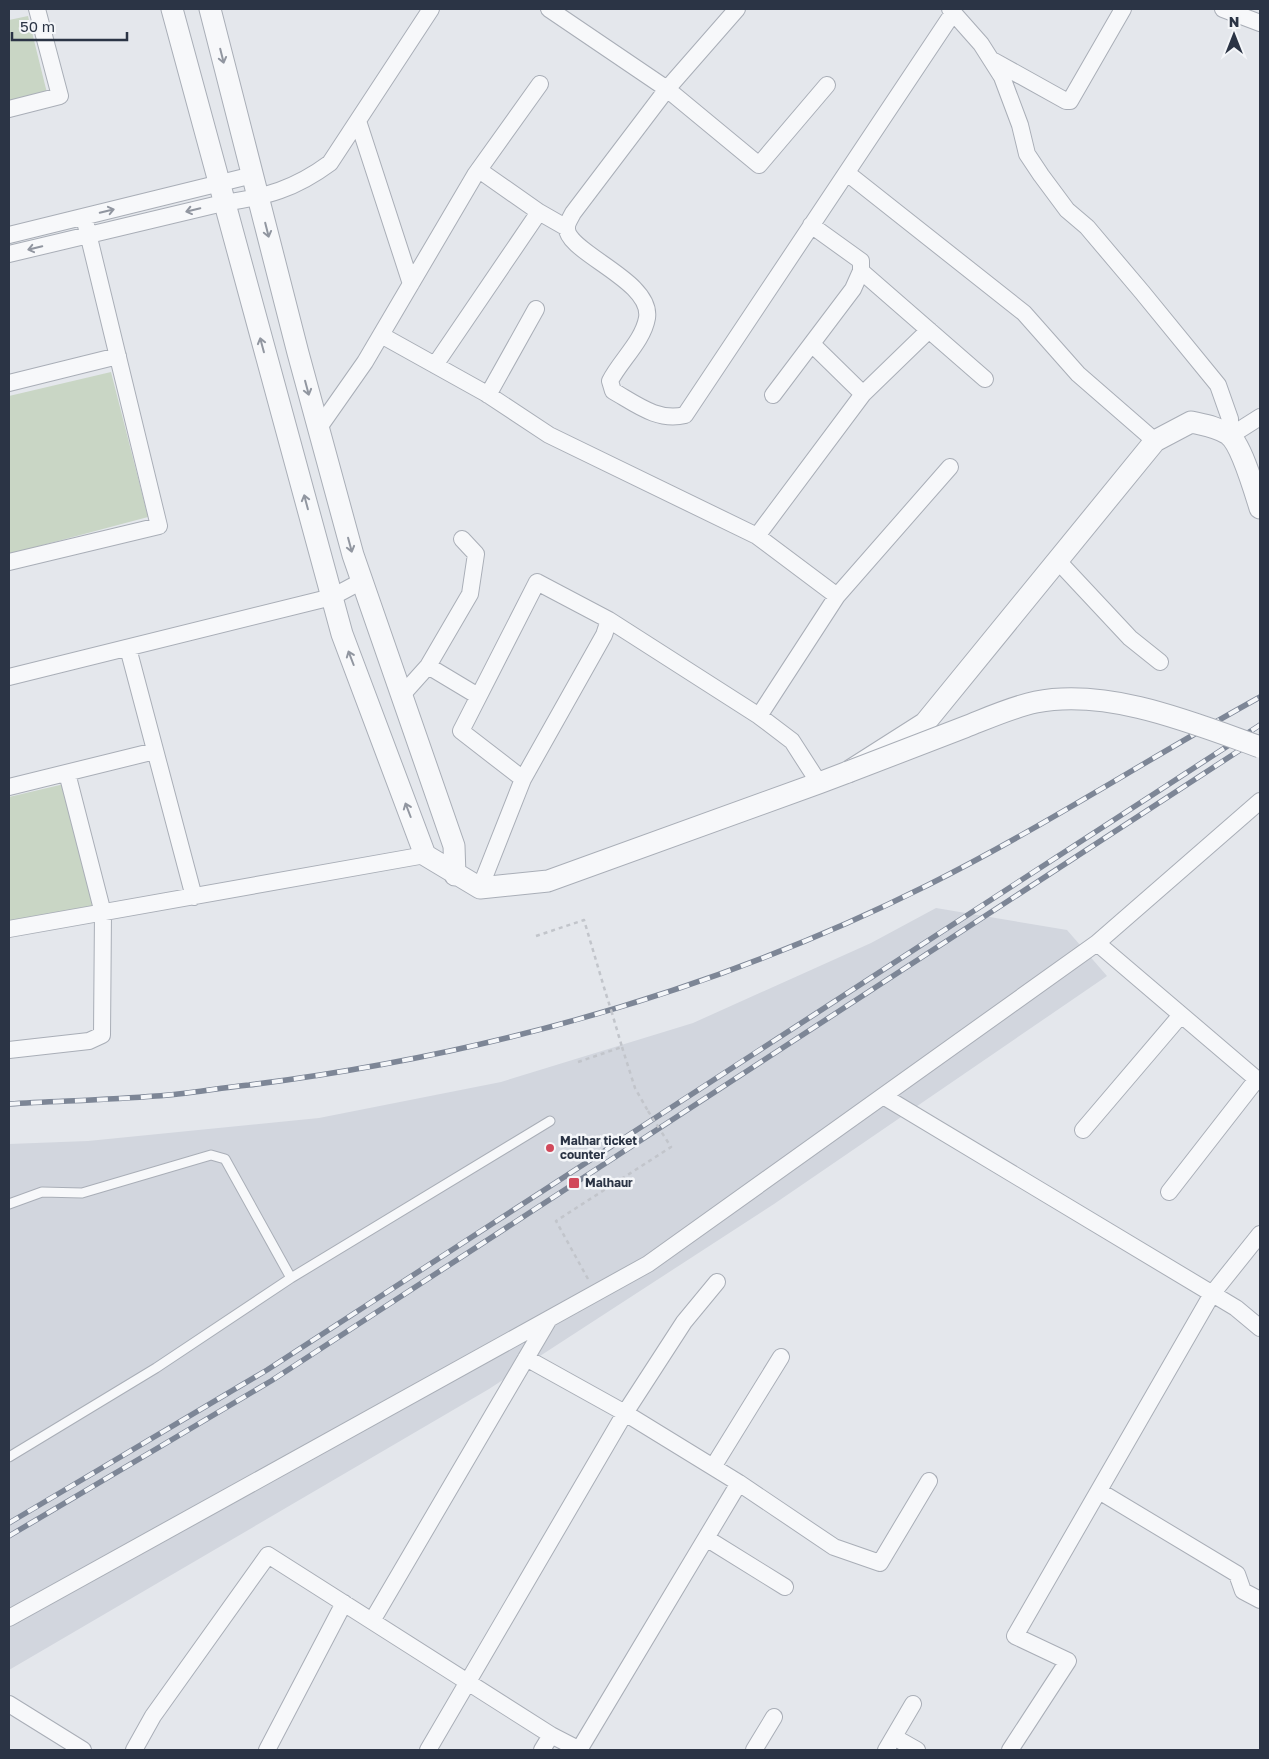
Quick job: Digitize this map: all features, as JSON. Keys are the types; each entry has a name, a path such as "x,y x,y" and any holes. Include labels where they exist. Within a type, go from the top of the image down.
{"street":[{"path":"9,109 60,96 37,9"},
{"path":"172,9 342,634 425,855 455,875 480,888 548,881 819,784 1003,712 1037,702 1083,700 1117,703 1175,717 1260,747"},
{"path":"210,9 318,429 362,580 454,846 455,875"},
{"path":"9,235 84,217 221,193 258,198 308,180 330,164 431,9"},
{"path":"549,9 667,88 759,165 827,85"},
{"path":"736,9 667,88 573,213 567,228 568,236 577,245 631,285 646,304 647,318 638,338 610,381 613,391 658,416 674,418 685,415 847,173 951,11 981,44 1002,77 1020,126 1026,154 1068,210 1087,227 1218,385 1230,419 1230,436 1249,474 1260,508"},
{"path":"992,60 1066,101 1070,101 1123,9"},
{"path":"1223,9 1260,23"},
{"path":"318,429 381,334 479,170 540,84"},
{"path":"358,121 411,284"},
{"path":"479,170 539,212 567,228"},
{"path":"847,173 1024,313 1078,374 1155,441"},
{"path":"9,254 88,235 221,193 252,175"},
{"path":"435,365 539,212"},
{"path":"9,562 160,526 84,217"},
{"path":"773,395 853,289 862,271 861,261 811,225"},
{"path":"862,271 985,379"},
{"path":"488,395 536,309"},
{"path":"757,536 863,394 929,330"},
{"path":"381,334 488,395 549,436 757,536 837,596"},
{"path":"812,344 863,394"},
{"path":"9,383 118,356"},
{"path":"1230,436 1260,417"},
{"path":"848,772 925,723 1155,441 1191,422 1217,428 1230,436"},
{"path":"758,716 837,596 950,467"},
{"path":"402,695 428,666 470,594 476,554 462,539"},
{"path":"1057,560 1130,638 1160,662"},
{"path":"9,678 332,597 362,580"},
{"path":"523,779 461,732 536,582 609,620 758,716 792,741 819,784"},
{"path":"480,888 523,779 604,635 609,620"},
{"path":"128,648 194,897"},
{"path":"428,666 478,696"},
{"path":"362,686 394,674"},
{"path":"9,787 155,751"},
{"path":"9,1050 89,1041 102,1035 103,913 67,773"},
{"path":"9,1618 648,1264 1098,943 1260,802"},
{"path":"9,930 425,855 454,846"},
{"path":"1098,943 1259,1081 1170,1192"},
{"path":"1083,1130 1181,1015"},
{"path":"883,1096 1236,1308 1260,1328"},
{"path":"1010,1750 1068,1661 1015,1636 1212,1294 1260,1234"},
{"path":"428,1750 625,1413 684,1322 717,1282"},
{"path":"372,1621 549,1319"},
{"path":"713,1467 780,1357"},
{"path":"526,1358 625,1413 739,1483 834,1547 880,1563 929,1481"},
{"path":"134,1750 153,1716 268,1555 551,1735 580,1750 739,1483"},
{"path":"1099,1491 1237,1574 1243,1591 1260,1600"},
{"path":"706,1538 785,1586"},
{"path":"268,1750 344,1603"},
{"path":"9,1704 83,1750"},
{"path":"913,1704 890,1744 917,1750"},
{"path":"754,1750 774,1717"},
{"path":"542,1750 551,1735"}],"lane":[{"path":"9,1457 156,1368 291,1278 550,1121"},
{"path":"9,1204 42,1192 82,1193 211,1155 225,1159 291,1278"}],"path":[{"path":"536,936 584,920 635,1088 671,1147 556,1221 596,1293"},
{"path":"578,1062 622,1047"}],"shaded area":[{"path":"936,908 1067,930 1107,976 774,1204 489,1389 9,1670 9,1144 88,1141 319,1118 501,1082 693,1023 871,943"}],"green space":[{"path":"28,16 47,93 9,102 9,20"},
{"path":"111,372 148,517 9,554 9,396"},
{"path":"64,784 94,907 9,922 9,797"}],"railway":[{"path":"9,1104 168,1095 337,1072 425,1056 512,1037 597,1014 682,987 765,957 847,923 928,885 1054,817 1260,697"},
{"path":"9,1523 267,1370 1260,725"},
{"path":"9,1536 271,1381 1260,737"}],"place":[{"name":"Malhar ticket counter","path":"550,1148"},
{"name":"Malhaur","path":"574,1183"}]}
